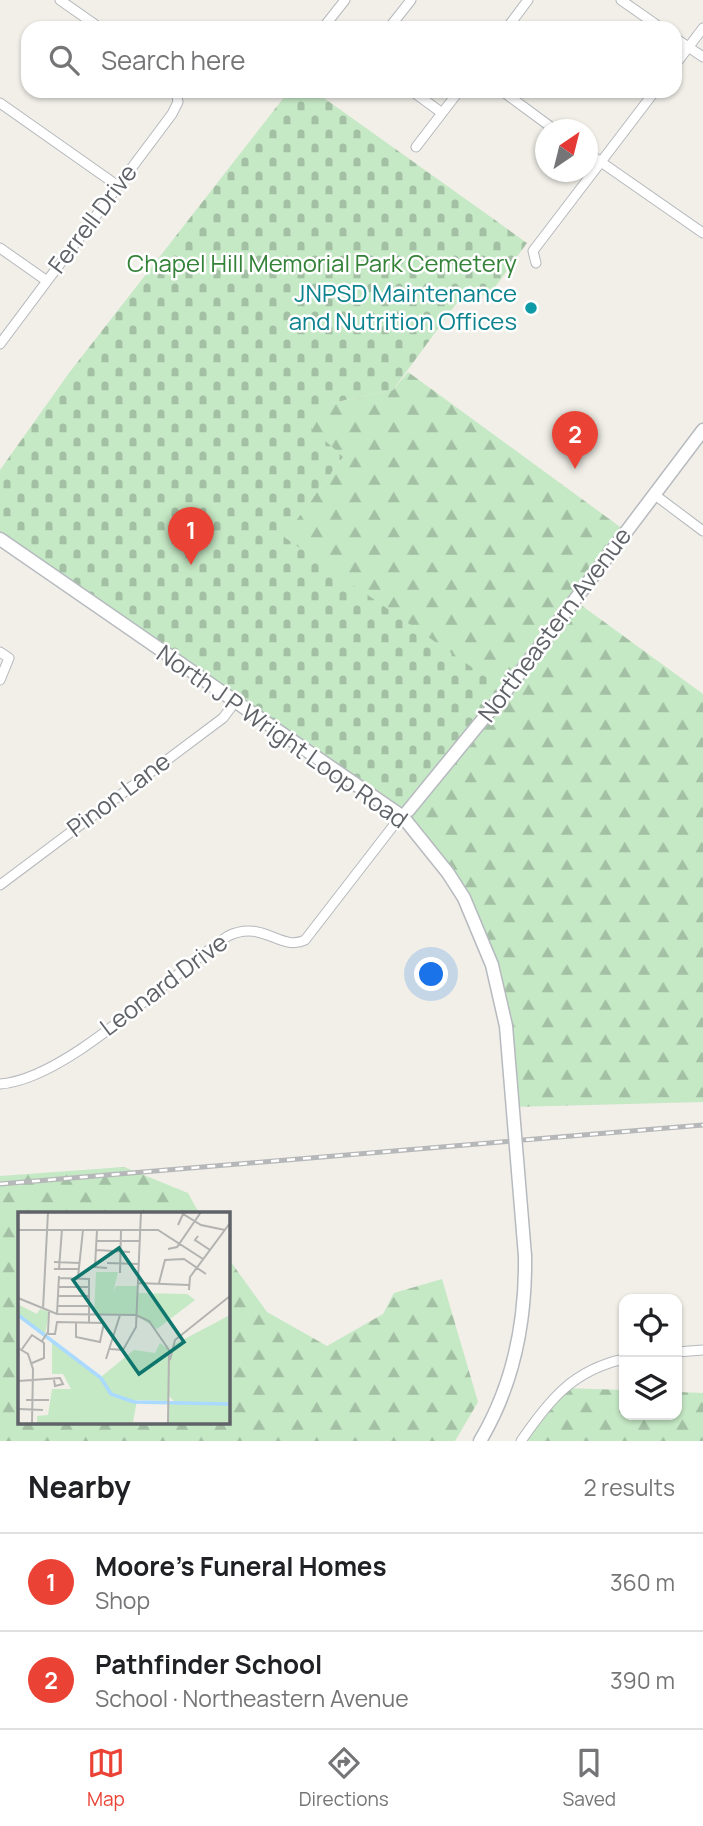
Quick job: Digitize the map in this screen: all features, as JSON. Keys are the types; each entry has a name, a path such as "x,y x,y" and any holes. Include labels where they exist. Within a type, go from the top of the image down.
{"main road":[{"name":"Northeastern Avenue","path":"403,817 506,691 703,430"},
{"name":"North J P Wright Loop Road","path":"0,539 403,817 449,873 464,898 492,965 506,1026 525,1256 523,1322 516,1355 493,1419 480,1441"}],"street":[{"path":"60,0 72,3 92,21"},
{"path":"328,21 345,0"},
{"path":"394,21 411,0"},
{"path":"512,21 528,0"},
{"path":"621,0 651,21"},
{"path":"682,55 703,28"},
{"path":"682,43 703,57"},
{"name":"Ferrell Drive","path":"0,344 172,114 177,98"},
{"path":"422,98 442,113"},
{"path":"416,147 454,98"},
{"path":"512,98 540,119"},
{"path":"536,263 533,251 650,98"},
{"path":"0,103 118,186"},
{"path":"598,161 703,233"},
{"path":"0,248 47,281"},
{"path":"655,495 703,531"},
{"path":"0,652 9,658 0,680"},
{"name":"Pinon Lane","path":"0,885 223,718 235,702"},
{"name":"Leonard Drive","path":"0,1084 30,1079 51,1067 228,936 255,930 290,944 305,940 397,821 403,817"},
{"path":"682,1352 703,1350"},
{"path":"521,1441 562,1388 601,1366 619,1361"}],"green space":[{"name":"Chapel Hill Memorial Park Cemetery","path":"284,98 324,98 527,243 487,298 470,285 393,390 327,404 309,426 343,457 284,537 506,691 403,817 0,539 0,470 69,373"},
{"path":"408,372 627,532 574,600 703,694 703,1102 513,1107 506,1026 484,939 417,834 283,538 343,457 308,426 327,404 393,390"},
{"path":"124,1167 188,1193 198,1212 18,1212 18,1423 229,1423 229,1259 267,1312 327,1346 383,1314 394,1293 442,1279 478,1402 455,1441 0,1441 0,1176"},
{"path":"562,1388 619,1390 619,1420 682,1420 682,1392 703,1393 703,1441 521,1441"}],"railway":[{"path":"0,1184 703,1125"}],"place":[{"name":"JNPSD Maintenance and Nutrition Offices","path":"531,308"},
{"name":"Pathfinder School","path":"575,469"},
{"name":"Moore's Funeral Homes","path":"191,565"}]}
